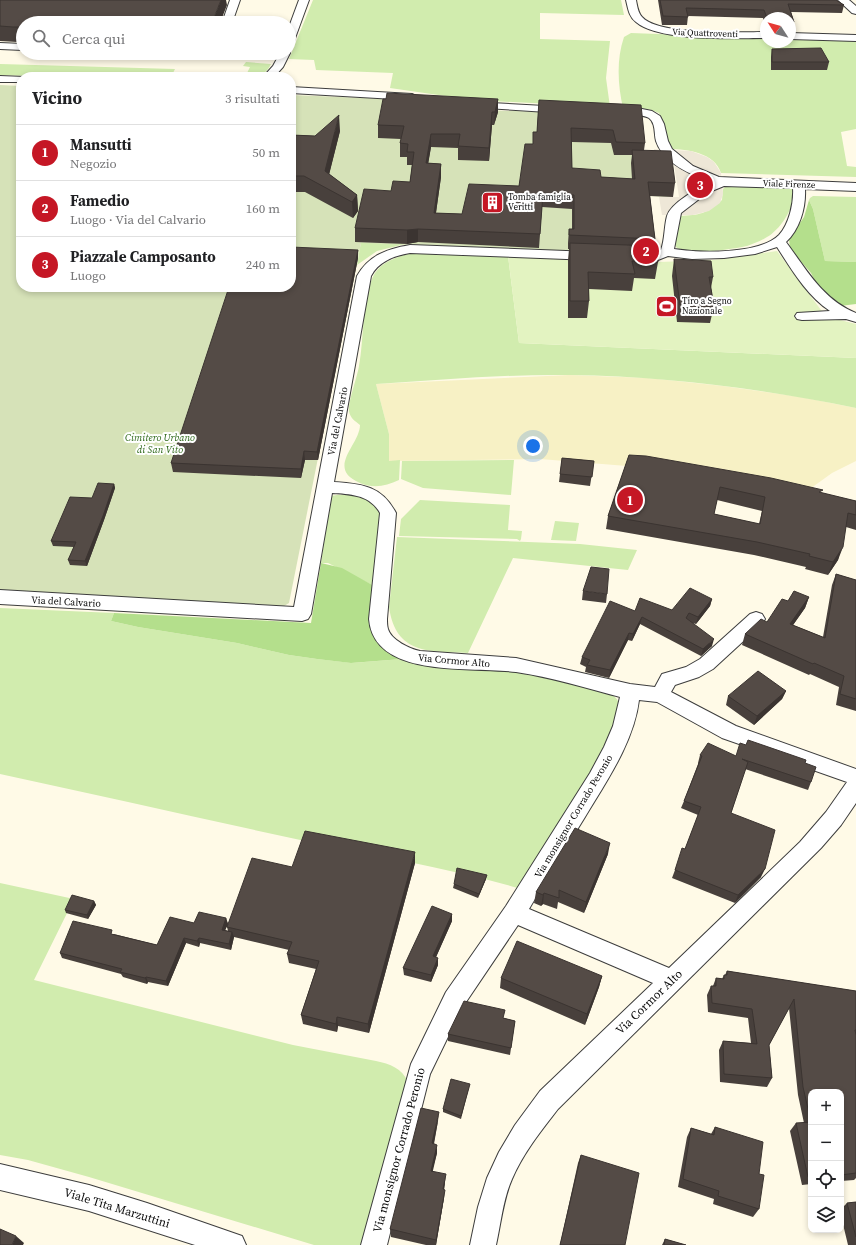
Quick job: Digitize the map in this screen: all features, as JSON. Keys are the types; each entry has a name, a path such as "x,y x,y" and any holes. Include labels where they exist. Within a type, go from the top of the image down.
{"street":[{"path":"229,16 235,0"},
{"path":"296,22 304,0"},
{"name":"Via Quattroventi","path":"631,0 635,15 639,21 646,25 672,32 760,36"},
{"path":"843,0 856,11"},
{"path":"796,36 856,38"},
{"path":"0,46 16,47"},
{"path":"281,72 284,60"},
{"path":"0,79 16,79"},
{"path":"296,84 319,92"},
{"path":"296,90 397,95 421,98"},
{"path":"461,104 576,110"},
{"path":"606,111 641,112 653,115 658,120 660,136 666,149 688,167 722,182"},
{"path":"722,182 697,194 679,206 673,216 669,243 666,252 700,255 726,254 760,248 780,240 793,221 800,192 799,185"},
{"name":"Viale Firenze","path":"722,182 856,187"},
{"path":"780,240 813,290 831,306 851,317"},
{"name":"Via del Calvario","path":"0,598 302,614 364,276 366,271 374,262 394,252 418,248 653,258 666,252"},
{"path":"802,316 827,314 851,317"},
{"name":"Via Cormor Alto","path":"325,487 364,492 375,496 386,506 388,513 378,619 379,630 384,640 400,651 420,658 516,665 630,692 660,695 729,732 856,777"},
{"path":"660,695 669,679 699,669 756,619"},
{"name":"Via monsignor Corrado Peronio","path":"374,1245 419,1072 454,1000 514,913 609,758 624,724 629,706 630,692"},
{"name":"Via Cormor Alto","path":"483,1245 502,1172 523,1134 548,1100 807,849 832,821 848,799 856,784"},
{"path":"514,913 671,980"},
{"name":"Viale Tita Marzuttini","path":"0,1177 81,1195 233,1245"}],"shaded area":[{"path":"654,149 691,151 707,157 714,162 721,173 723,194 720,203 709,211 693,215 662,215 659,197 679,197 674,164 655,163"},
{"path":"569,375 648,378 723,386 801,397 856,408 856,461 832,473 807,491 627,466 540,459 389,461 389,434 376,384"}],"green space":[{"path":"313,0 621,0 624,15 540,13 540,39 610,41 606,78 610,107 473,100 390,88 393,73 316,70 314,60 296,59 296,42"},
{"path":"631,33 760,38 760,48 796,48 796,38 856,40 856,129 841,132 847,166 856,167 856,177 721,173 718,166 707,157 692,151 670,149 659,113 648,109 623,108 619,82 619,64 621,46 624,37"},
{"path":"246,62 271,64 265,72 248,72 250,67 243,66"},
{"path":"0,64 175,69 174,72 16,72 16,76 0,75"},
{"name":"Cimitero Urbano di San Vito","path":"0,85 16,86 16,292 296,292 296,95 389,99 401,107 626,115 644,163 673,197 647,196 653,254 361,243 289,603 284,606 0,590"},
{"path":"726,186 791,187 793,188 794,195 793,202 787,216 778,228 765,238 747,246 698,252 680,249 675,246 680,216 702,213 712,208 722,200 723,189"},
{"path":"813,196 856,197 856,262 825,261 813,209 809,200"},
{"path":"809,200 813,209 825,261 856,262 856,304 840,306 835,303 817,285 811,273 790,249 789,239 804,217"},
{"path":"361,242 405,244 377,251 357,265"},
{"name":"Tiro a Segno Nazionale","path":"777,251 821,310 836,319 856,324 856,358 519,343 508,256 659,262 714,260"},
{"path":"412,253 508,256 519,343 856,358 856,408 750,389 678,381 606,376 522,375 376,384 389,434 389,461 400,460 399,480 380,486 365,485 350,477 345,470 345,463 359,433 360,425 350,416 349,407 361,356 364,318 368,293 375,273 383,265 387,262"},
{"path":"514,460 511,495 423,488 401,479 402,461"},
{"path":"331,496 357,496 368,500 377,508 380,514 374,586 328,563 321,563"},
{"path":"420,500 510,505 508,530 522,531 521,539 520,541 517,539 399,536 401,519"},
{"path":"555,521 579,523 576,541 551,540"},
{"path":"397,537 580,544 637,550 628,570 513,558 468,653 440,652 416,647 407,642 399,634 393,623 389,607"},
{"path":"321,563 342,568 374,586 371,620 375,637 380,645 402,659 351,663 317,659 289,655 237,643 138,627 111,621 114,613 311,623"},
{"path":"0,608 114,613 111,621 138,627 237,643 289,655 317,659 352,663 402,659 515,669 609,693 618,701 619,712 603,751 583,788 518,888 439,868 305,841 0,774"},
{"path":"0,883 74,899 34,980 293,1045 381,1062 391,1065 399,1070 408,1082 363,1245 314,1245 89,1177 28,1160 0,1155"}],"building":[{"path":"0,0 221,0 215,16 16,16 16,27 0,26"},
{"path":"660,0 836,0 844,5 788,4 791,12 686,8 688,17 663,16"},
{"path":"821,48 829,62 772,62 772,49"},
{"path":"387,93 498,99 495,112 492,112 489,148 458,146 460,134 431,134 426,163 441,164 434,213 462,214 469,184 519,186 525,144 533,144 533,132 537,132 539,100 641,105 645,143 616,142 613,130 571,128 572,168 600,170 601,177 635,179 632,150 671,151 675,183 648,182 655,239 569,235 569,229 574,229 574,195 543,193 540,234 355,228 364,189 391,191 393,181 410,182 414,152 407,152 408,144 400,143 404,126 378,125 383,99 386,99"},
{"path":"339,115 325,171 357,195 352,202 304,176 296,176 296,135 315,136"},
{"path":"570,243 656,246 658,262 632,261 635,274 588,272 589,301 570,301"},
{"path":"296,247 358,250 317,452 304,451 301,469 171,463 227,292 296,292"},
{"path":"674,259 711,261 713,277 709,277 714,306 680,305"},
{"path":"629,455 646,456 771,478 823,490 819,492 856,501 856,515 848,513 843,547 833,562 809,556 810,554 757,542 608,516","holes":["720,487 765,497 760,524 714,514"]},
{"path":"562,458 594,461 592,477 560,474"},
{"path":"98,483 114,484 103,516 85,561 68,560 76,542 51,541 70,497 92,498"},
{"path":"591,567 609,569 607,594 583,591"},
{"path":"836,574 856,580 856,699 840,694 844,676 745,634 761,619 767,622 782,599 788,601 794,591 809,597 790,624 825,638"},
{"path":"690,588 712,599 698,617 689,613 686,618 714,639 703,649 642,617 633,634 629,633 610,670 587,665 590,660 582,657 610,601 635,611 640,598 672,610"},
{"path":"758,671 786,691 757,716 728,696"},
{"path":"748,740 806,760 805,763 816,767 811,782 742,759 748,762 731,813 775,830 765,869 738,895 675,870 682,848 685,849 701,807 684,801 702,756 700,755 708,743 736,756 740,743 746,745"},
{"path":"575,828 610,843 586,902 559,890 559,898 536,892"},
{"path":"305,831 415,852 368,1024 337,1017 336,1024 301,1015 319,961 287,954 292,942 227,927 252,858 292,867"},
{"path":"457,868 487,875 479,894 454,884"},
{"path":"72,895 94,901 87,915 65,910"},
{"path":"432,906 452,914 433,956 438,958 431,975 403,968"},
{"path":"199,912 226,918 222,930 232,932 229,944 199,938 197,941 184,938 166,981 120,972 122,969 60,953 73,921 112,930 111,934 157,945 170,917 194,923"},
{"path":"517,941 602,976 587,1014 501,978"},
{"path":"727,971 856,991 856,1173 844,1175 844,1089 808,1089 808,1109 803,1087 794,999 769,1045 772,1078 724,1074 723,1041 757,1044 752,1009 712,1003 711,986 716,986 716,978 724,979 724,975 727,975"},
{"path":"464,1001 505,1010 503,1018 515,1021 511,1048 448,1034"},
{"path":"451,1079 470,1084 461,1116 443,1109"},
{"path":"421,1108 439,1112 432,1143 437,1145 431,1171 446,1174 443,1189 445,1190 436,1240 390,1229"},
{"path":"808,1122 808,1177 796,1123"},
{"path":"715,1127 763,1142 759,1174 764,1175 759,1209 718,1196 719,1191 683,1179 691,1128 714,1135"},
{"path":"581,1155 639,1173 625,1245 560,1245"},
{"path":"856,1202 856,1237 847,1203"},
{"path":"0,1229 16,1236 12,1245 0,1245"},
{"path":"665,1239 686,1245 664,1245"}],"place":[{"name":"Piazzale Camposanto","path":"700,185"},
{"name":"Tomba famiglia Veritti","path":"492,202"},
{"name":"Famedio","path":"646,251"},
{"name":"Tiro a Segno Nazionale","path":"666,306"},
{"name":"Mansutti","path":"630,500"}]}
